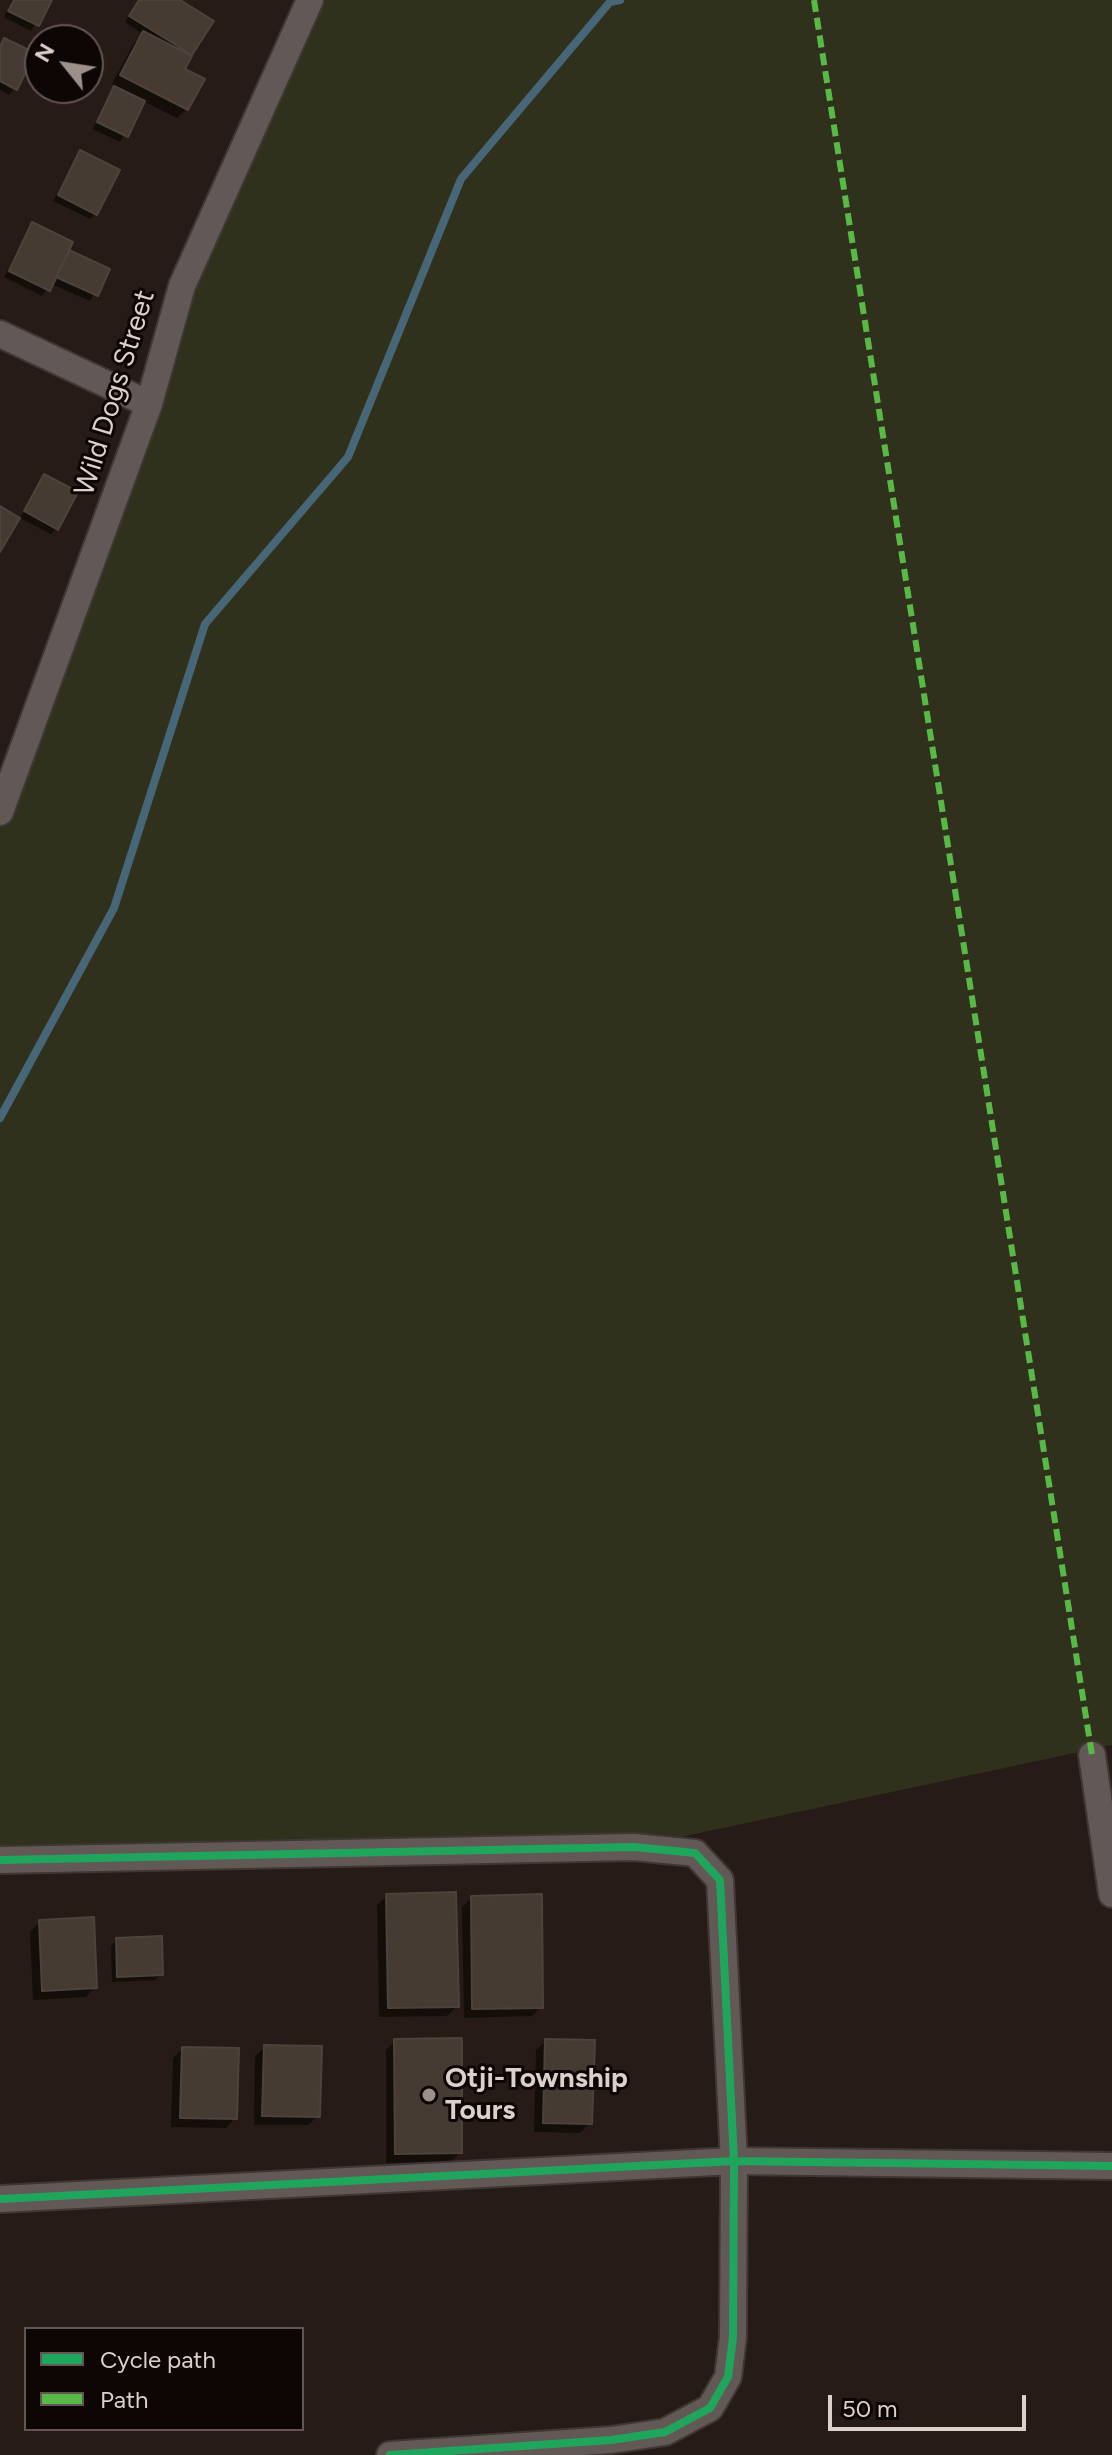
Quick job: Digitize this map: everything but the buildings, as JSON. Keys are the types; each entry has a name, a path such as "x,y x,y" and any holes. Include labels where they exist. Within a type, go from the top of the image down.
{"street":[{"name":"Wild Dogs Street","path":"0,812 8,773 149,404 182,286 310,0"},
{"path":"0,334 149,404"},
{"path":"1092,1755 1112,1894"},
{"path":"0,1860 634,1847 695,1853 720,1880 734,2161 733,2337 728,2377 710,2408 665,2432 624,2438 390,2455"},
{"path":"0,2199 734,2161 1112,2166"}],"green space":[{"path":"310,0 1112,0 1112,1745 634,1847 0,1860 0,812 149,404"}],"waterway":[{"path":"0,1118 114,908 205,624 348,457 461,179 610,2 620,0"}],"marked path":[{"path":"814,0 1092,1755"}],"cycle path":[{"path":"0,1860 634,1847 695,1853 720,1880 734,2161 733,2337 728,2377 710,2408 665,2432 611,2440 390,2455"},
{"path":"0,2199 734,2161 1112,2166"}],"place":[{"name":"Otji-Township Tours","path":"429,2095"}]}
